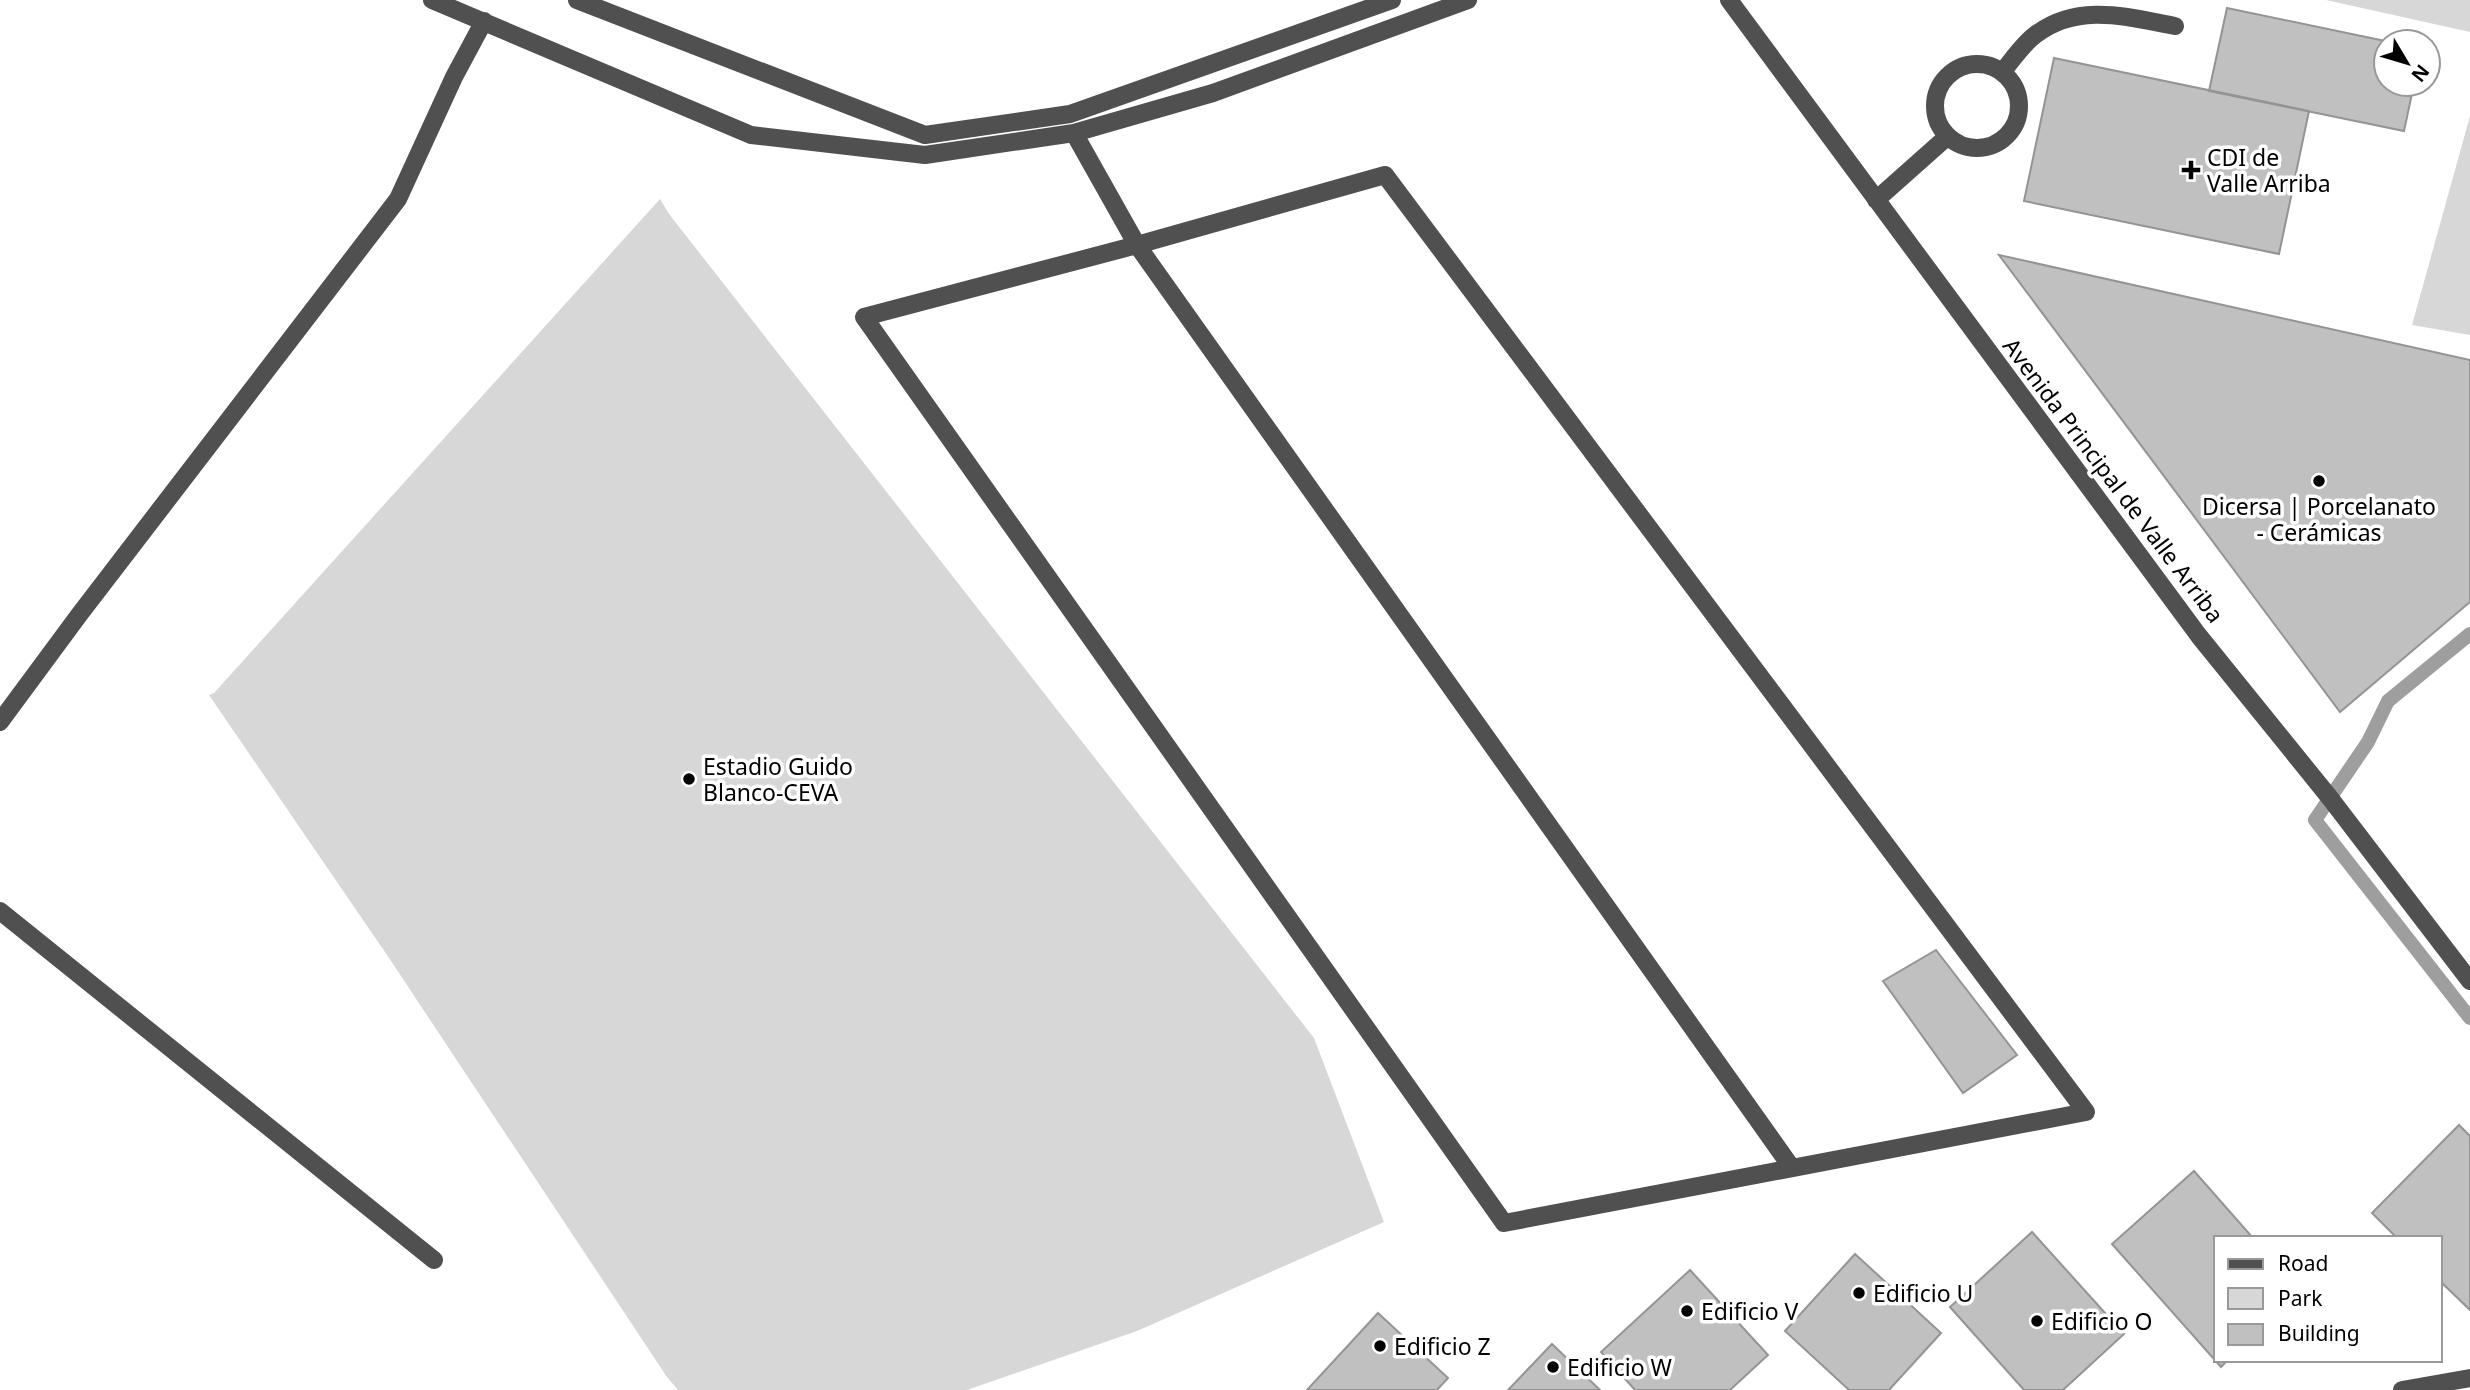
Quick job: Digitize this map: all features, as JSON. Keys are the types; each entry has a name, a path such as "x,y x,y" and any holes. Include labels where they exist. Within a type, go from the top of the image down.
{"street":[{"path":"432,0 751,135 925,155 1074,133 1213,93 1468,0"},
{"path":"576,0 925,135 1070,114 1392,0"},
{"name":"Avenida Principal de Valle Arriba","path":"1729,0 2199,636 2330,798 2470,981"},
{"path":"2003,71 2033,36 2068,18 2105,13 2175,26"},
{"path":"0,722 398,198 454,77 484,21"},
{"path":"1972,64 1988,64 2003,71 2013,83 2019,97 2019,112 2014,126 2004,138 1990,146 1975,148 1960,145 1948,136 1938,123 1935,108 1938,92 1945,78 1958,68 1972,64"},
{"path":"1074,133 1137,245 1792,1168"},
{"path":"1876,200 1948,136"},
{"path":"1385,175 2086,1112 1504,1223 864,317 1137,245 1385,175"},
{"path":"0,911 434,1260"},
{"path":"2402,1390 2470,1378"}],"green space":[{"path":"2326,0 2470,0 2470,32"},
{"path":"2470,116 2470,335 2412,325"},
{"name":"Estadio Guido Blanco-CEVA","path":"660,199 669,214 1314,1038 1384,1222 1137,1331 967,1390 678,1390 667,1377 387,955 209,695 214,693"}],"building":[{"path":"2227,8 2372,38 2372,98 2411,98 2404,131 2209,91"},
{"path":"2054,58 2309,111 2279,254 2024,201"},
{"name":"Dicersa | Porcelanato - Cerámicas","path":"1999,255 2470,360 2470,602 2340,712"},
{"path":"1936,950 2017,1055 1963,1093 1883,981"},
{"path":"2459,1125 2470,1136 2470,1310 2442,1283 2442,1236 2395,1236 2372,1213"},
{"path":"2194,1171 2251,1236 2214,1236 2214,1359 2112,1244"},
{"name":"Edificio O","path":"2032,1232 2124,1334 2063,1390 2024,1390 1950,1307"},
{"name":"Edificio U","path":"1855,1254 1941,1333 1889,1390 1849,1390 1785,1331"},
{"name":"Edificio V","path":"1690,1270 1768,1355 1730,1390 1635,1390 1601,1352"},
{"name":"Edificio Z","path":"1378,1313 1448,1378 1437,1390 1307,1390"},
{"name":"Edificio W","path":"1552,1344 1600,1390 1508,1390"}],"waterway":[{"path":"2470,634 2388,701 2368,742 2315,820 2470,1018"}],"place":[{"name":"CDI de Valle Arriba","path":"2191,170"},
{"name":"Dicersa | Porcelanato - Cerámicas","path":"2319,481"},
{"name":"Estadio Guido Blanco-CEVA","path":"689,779"},
{"name":"Edificio U","path":"1859,1293"},
{"name":"Edificio V","path":"1687,1311"},
{"name":"Edificio O","path":"2037,1321"},
{"name":"Edificio Z","path":"1380,1346"},
{"name":"Edificio W","path":"1553,1367"}]}
